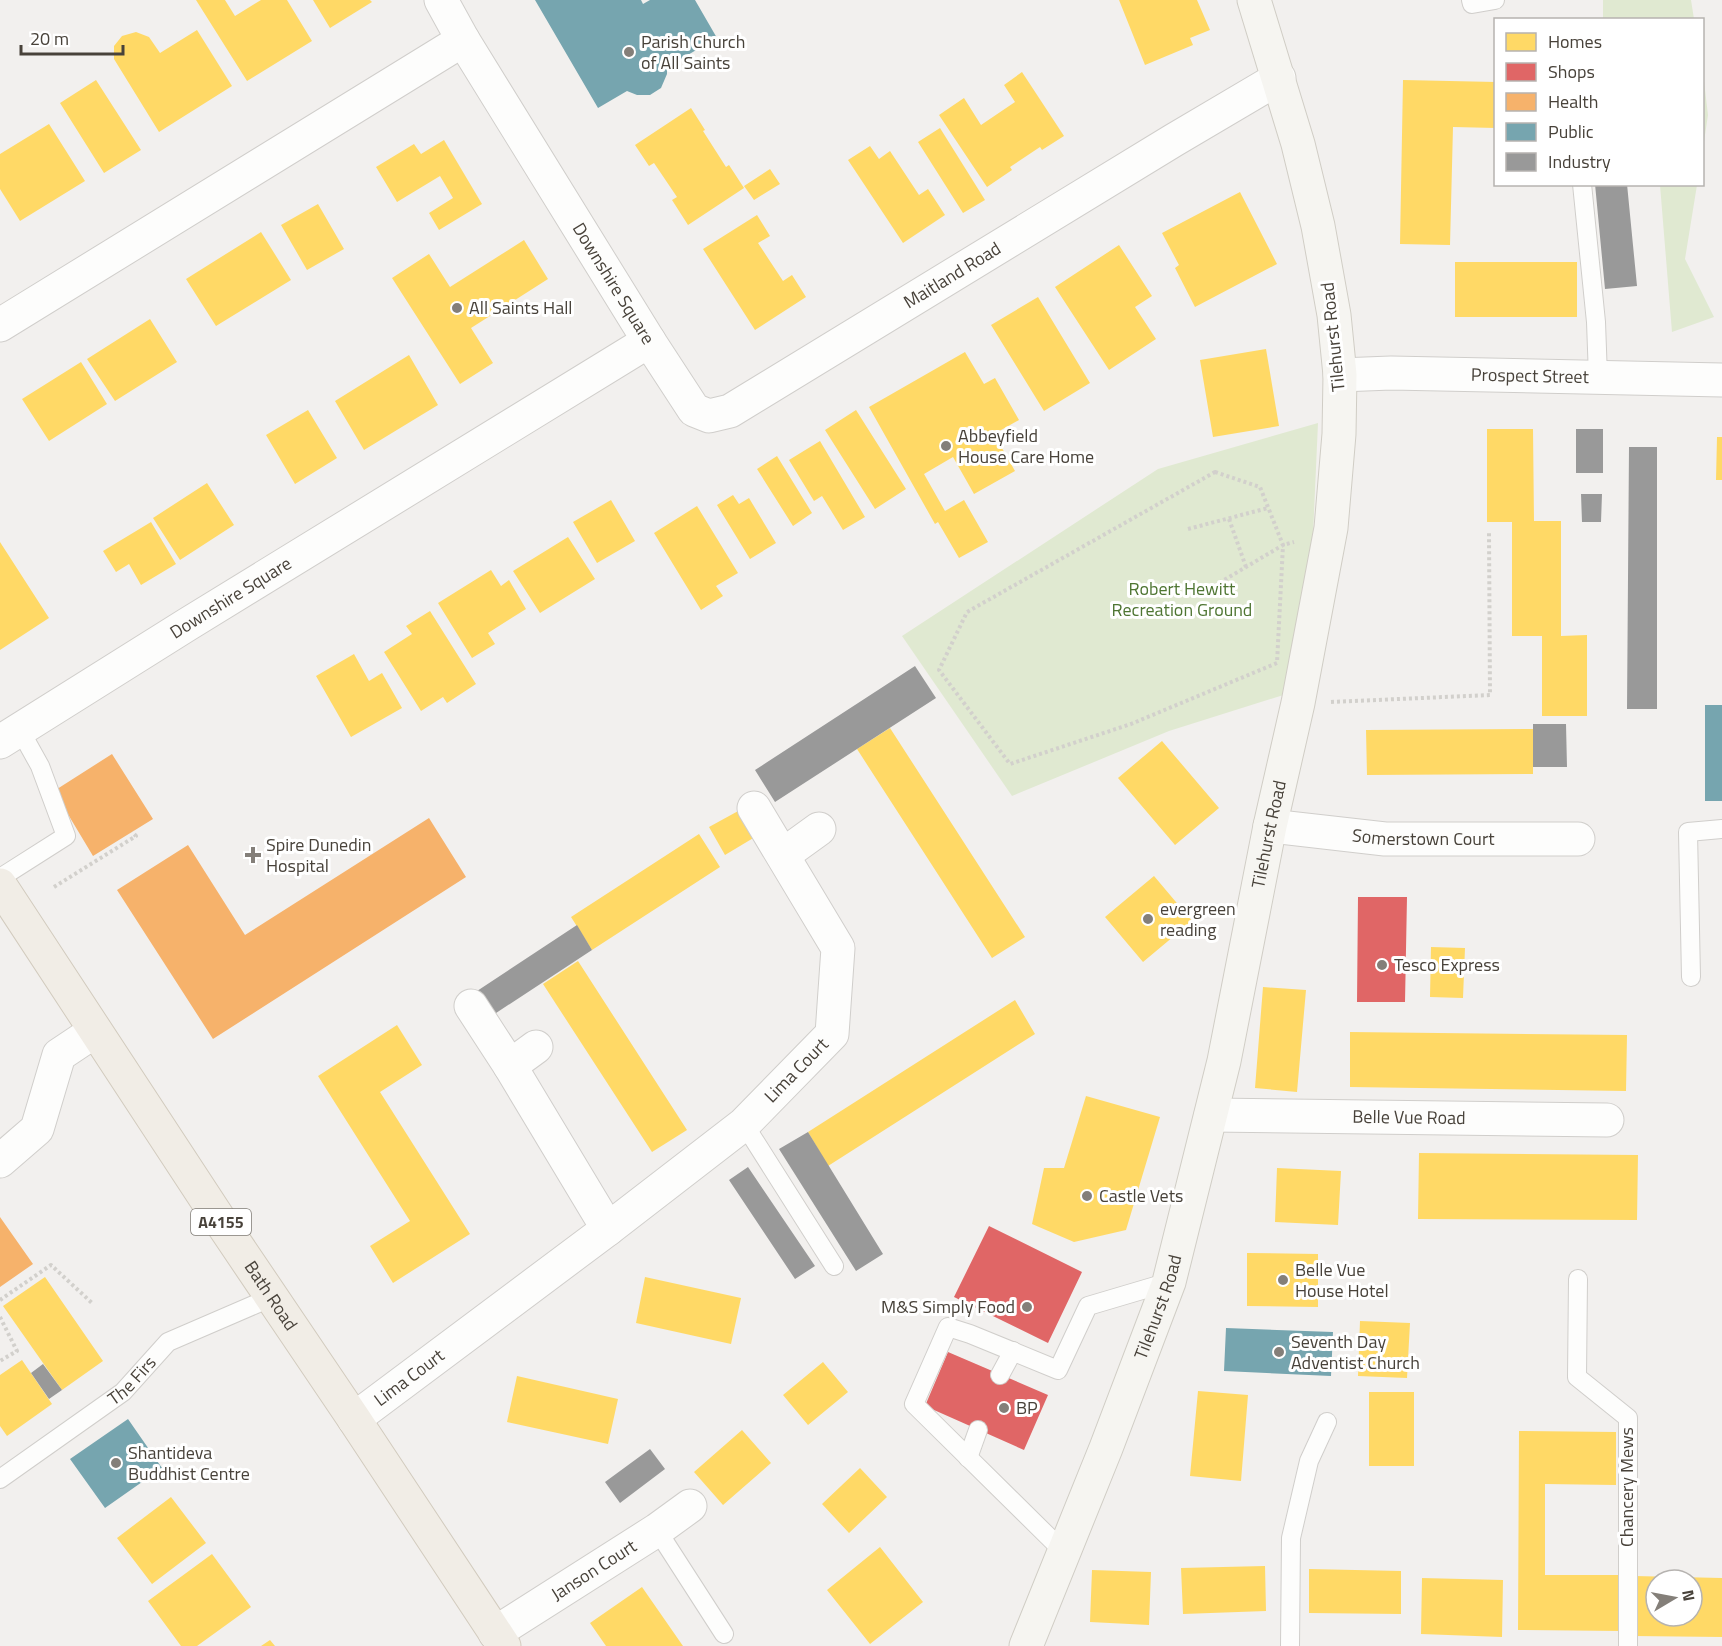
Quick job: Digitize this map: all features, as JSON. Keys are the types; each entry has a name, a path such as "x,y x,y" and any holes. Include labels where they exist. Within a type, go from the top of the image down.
{"main road":[{"name":"Bath Road","path":"0,885 499,1640"}],"street":[{"name":"Downshire Square","path":"10,736 648,341 463,40 441,0"},
{"name":"Tilehurst Road","path":"1026,1646 1106,1448 1169,1282 1224,1061 1332,528 1339,434 1340,375 1334,315 1318,226 1299,144 1254,0"},
{"path":"0,325 463,40"},
{"name":"Maitland Road","path":"648,341 694,410 709,416 730,411 1279,78"},
{"name":"Prospect Street","path":"1340,375 1391,373 1722,380"},
{"name":"Lima Court","path":"354,1419 744,1124 832,1034 838,948 754,808"},
{"name":"Somerstown Court","path":"1270,826 1385,838 1578,839"},
{"path":"783,855 819,829"},
{"path":"471,1006 608,1228"},
{"path":"0,1161 38,1129 59,1055 95,1031"},
{"path":"510,1066 536,1047"},
{"name":"Belle Vue Road","path":"1211,1115 1607,1120"},
{"name":"Janson Court","path":"499,1640 690,1506"}],"lane":[{"path":"1471,0 1472,4 1495,0"},
{"path":"1582,186 1596,322 1598,377"},
{"path":"0,878 66,836 40,766 10,736"},
{"path":"1691,977 1688,832 1722,829"},
{"path":"744,1124 834,1266"},
{"name":"Chancery Mews","path":"1578,1279 1577,1377 1628,1418 1628,1646"},
{"path":"1064,1552 914,1404 948,1327 1058,1370 1088,1306 1169,1282"},
{"name":"The Firs","path":"0,1479 123,1392 168,1342 271,1296"},
{"path":"1000,1375 1013,1351"},
{"path":"1290,1646 1291,1538 1309,1461 1327,1422"},
{"path":"969,1458 978,1430"},
{"path":"657,1530 724,1634"}],"path":[{"path":"1215,472 1260,487 1283,545 1277,663 1131,724 1010,764 939,670 967,612 1215,472"},
{"path":"1188,529 1268,507"},
{"path":"1229,519 1246,567"},
{"path":"1298,703 1490,695 1490,533"},
{"path":"1209,589 1283,545"},
{"path":"54,887 135,836 132,832"},
{"path":"0,1300 51,1265 92,1303"},
{"path":"0,1317 17,1351 0,1362"}],"green space":[{"path":"1603,0 1691,0 1694,18 1603,18"},
{"path":"1704,81 1708,115 1704,141"},
{"path":"1660,186 1697,186 1685,259 1714,317 1672,332"},
{"name":"Robert Hewitt Recreation Ground","path":"1318,423 1313,535 1296,691 1169,731 1012,796 902,636 1158,469"}],"building: Homes":[{"path":"196,0 225,0 235,16 261,0 287,0 312,41 247,81"},
{"path":"313,0 370,0 372,2 330,28"},
{"path":"1119,0 1197,0 1210,30 1190,38 1193,45 1145,65"},
{"path":"197,30 232,86 159,132 114,59 114,46 122,36 136,32 149,37 160,53"},
{"path":"1022,72 1064,136 1042,150 1040,147 1010,167 1012,170 987,187 939,115 964,98 981,125 1015,102 1004,85"},
{"path":"96,80 141,150 104,173 60,103"},
{"path":"1403,80 1494,82 1494,128 1453,127 1450,245 1400,244"},
{"path":"691,108 726,167 729,165 744,188 688,225 672,200 677,197 654,163 649,166 635,145"},
{"path":"49,124 85,181 20,221 0,189 0,154"},
{"path":"940,128 985,200 963,213 918,142"},
{"path":"444,140 482,204 439,230 429,213 453,198 440,176 397,202 376,167 414,144 421,154"},
{"path":"870,146 879,159 890,151 919,195 928,189 945,215 903,243 848,160"},
{"path":"770,169 780,184 754,200 744,186"},
{"path":"1240,192 1277,264 1195,307 1175,268 1179,265 1162,233"},
{"path":"318,204 344,249 307,270 281,225"},
{"path":"757,215 770,236 758,243 783,281 792,275 806,297 755,330 703,249"},
{"path":"261,232 291,280 216,326 186,279"},
{"name":"All Saints Hall","path":"524,240 548,279 471,328 493,363 460,384 392,278 429,254 450,287"},
{"path":"1119,245 1152,296 1135,307 1156,339 1109,370 1055,287"},
{"path":"1455,262 1577,262 1577,317 1455,317"},
{"path":"1038,297 1090,383 1044,411 991,325"},
{"path":"150,319 177,362 115,401 87,359"},
{"path":"1266,349 1279,426 1213,437 1200,360"},
{"name":"Abbeyfield House Care Home","path":"965,352 984,384 995,378 1019,420 994,434 1015,471 974,494 953,457 924,474 945,511 964,500 988,542 959,558 938,522 935,524 869,407"},
{"path":"409,355 438,405 364,450 335,401"},
{"path":"81,362 107,404 49,441 22,399"},
{"path":"308,410 337,458 295,484 266,435"},
{"path":"856,410 906,489 875,509 825,430"},
{"path":"1487,429 1533,429 1534,521 1561,521 1561,636 1587,635 1587,716 1542,716 1542,636 1512,636 1512,522 1487,522"},
{"path":"1717,437 1722,437 1722,480 1716,480"},
{"path":"820,441 865,517 843,530 822,496 814,501 789,460"},
{"path":"777,456 812,513 793,526 757,469"},
{"path":"207,483 234,525 180,560 153,518"},
{"path":"733,495 739,504 749,498 776,543 750,559 717,505"},
{"path":"611,500 635,541 597,563 573,522"},
{"path":"697,506 738,573 716,586 723,596 701,610 654,533"},
{"path":"151,522 176,564 141,585 129,564 116,572 103,551"},
{"path":"568,537 595,579 540,613 513,571"},
{"path":"0,542 49,618 0,650"},
{"path":"491,570 501,586 509,580 526,609 488,633 495,644 472,658 438,603"},
{"path":"430,611 476,684 447,703 443,697 421,711 384,652 412,634 406,626"},
{"path":"354,654 369,681 382,673 402,708 351,737 316,676"},
{"path":"890,728 1025,937 992,958 857,749"},
{"path":"1533,729 1533,774 1367,775 1366,730"},
{"path":"1162,741 1219,808 1175,845 1118,778"},
{"path":"740,810 755,837 725,855 709,827"},
{"path":"699,834 720,867 592,950 571,917"},
{"name":"evergreen reading","path":"1154,876 1192,921 1143,962 1105,917"},
{"path":"1431,947 1465,948 1463,998 1430,997"},
{"path":"578,961 687,1130 652,1152 543,984"},
{"path":"1263,987 1306,990 1297,1092 1255,1088"},
{"path":"1015,1000 1035,1034 828,1166 808,1132"},
{"path":"397,1025 422,1065 380,1092 470,1234 393,1283 370,1246 410,1221 318,1076"},
{"path":"1350,1032 1627,1035 1626,1091 1350,1087"},
{"name":"Castle Vets","path":"1086,1096 1160,1117 1126,1230 1074,1242 1032,1224 1044,1168 1064,1168"},
{"path":"1419,1153 1638,1155 1637,1220 1418,1219"},
{"path":"1277,1168 1341,1171 1338,1225 1275,1222"},
{"name":"Belle Vue House Hotel","path":"1247,1253 1318,1254 1318,1307 1247,1306"},
{"path":"45,1277 103,1361 62,1390 3,1306"},
{"path":"645,1277 741,1298 731,1344 636,1323"},
{"path":"1360,1321 1410,1323 1407,1378 1358,1376"},
{"path":"22,1360 52,1404 7,1436 0,1426 0,1375"},
{"path":"823,1362 848,1392 808,1425 783,1395"},
{"path":"517,1376 618,1399 608,1444 507,1422"},
{"path":"1198,1391 1248,1395 1241,1481 1190,1476"},
{"path":"1369,1392 1414,1392 1414,1466 1369,1466"},
{"path":"742,1430 771,1463 723,1505 694,1472"},
{"path":"1519,1431 1616,1432 1616,1485 1545,1484 1545,1575 1622,1575 1621,1631 1518,1630"},
{"path":"860,1468 887,1497 849,1533 822,1504"},
{"path":"171,1497 206,1543 152,1584 117,1538"},
{"path":"880,1547 923,1602 870,1644 827,1590"},
{"path":"212,1554 251,1607 197,1646 181,1646 148,1601"},
{"path":"1265,1566 1266,1611 1183,1614 1181,1568"},
{"path":"1309,1569 1401,1571 1401,1614 1309,1613"},
{"path":"1092,1570 1151,1572 1149,1625 1090,1622"},
{"path":"1634,1576 1644,1576 1644,1628 1704,1628 1704,1578 1722,1578 1722,1637 1633,1636"},
{"path":"1422,1578 1503,1580 1502,1637 1421,1634"},
{"path":"642,1587 683,1646 606,1646 590,1623"},
{"path":"270,1640 275,1646 261,1646"}],"building: Shops":[{"name":"Tesco Express","path":"1358,897 1407,897 1405,1002 1357,1002"},
{"path":"989,1226 1082,1272 1048,1343 954,1297"},
{"path":"948,1352 1048,1395 1024,1450 925,1406"}],"building: Health":[{"path":"112,754 153,819 93,856 54,791"},
{"path":"429,818 466,877 213,1039 117,890 188,845 245,935"},
{"path":"0,1217 33,1264 0,1287"}],"building: Public":[{"name":"Parish Church of All Saints","path":"535,0 641,0 643,4 650,0 695,0 717,38 667,67 667,74 661,88 650,95 637,95 627,91 598,108"},
{"path":"1705,705 1722,705 1722,801 1705,801"},
{"name":"Seventh Day Adventist Church","path":"1226,1328 1333,1332 1331,1376 1224,1371"},
{"name":"Shantideva Buddhist Centre","path":"128,1419 162,1468 105,1508 70,1459"}],"building: Industry":[{"path":"1595,186 1627,186 1637,286 1605,289"},
{"path":"1576,429 1603,429 1603,473 1576,473"},
{"path":"1629,447 1657,447 1657,709 1627,709"},
{"path":"1581,494 1602,494 1601,522 1582,522"},
{"path":"915,666 936,698 775,802 755,770"},
{"path":"1533,724 1566,724 1567,767 1533,767"},
{"path":"577,925 592,950 490,1017 474,993"},
{"path":"808,1132 883,1254 856,1271 779,1149"},
{"path":"748,1167 815,1266 795,1279 729,1180"},
{"path":"43,1364 62,1390 49,1399 31,1373"},
{"path":"650,1449 665,1469 620,1503 605,1482"}],"place":[{"name":"Parish Church of All Saints","path":"629,52"},
{"name":"All Saints Hall","path":"457,308"},
{"name":"Abbeyfield House Care Home","path":"946,446"},
{"name":"Spire Dunedin Hospital","path":"253,855"},
{"name":"evergreen reading","path":"1148,919"},
{"name":"Tesco Express","path":"1382,965"},
{"name":"Castle Vets","path":"1087,1196"},
{"name":"Belle Vue House Hotel","path":"1283,1280"},
{"name":"M&S Simply Food","path":"1027,1307"},
{"name":"Seventh Day Adventist Church","path":"1279,1352"},
{"name":"BP","path":"1004,1408"},
{"name":"Shantideva Buddhist Centre","path":"116,1463"}]}
